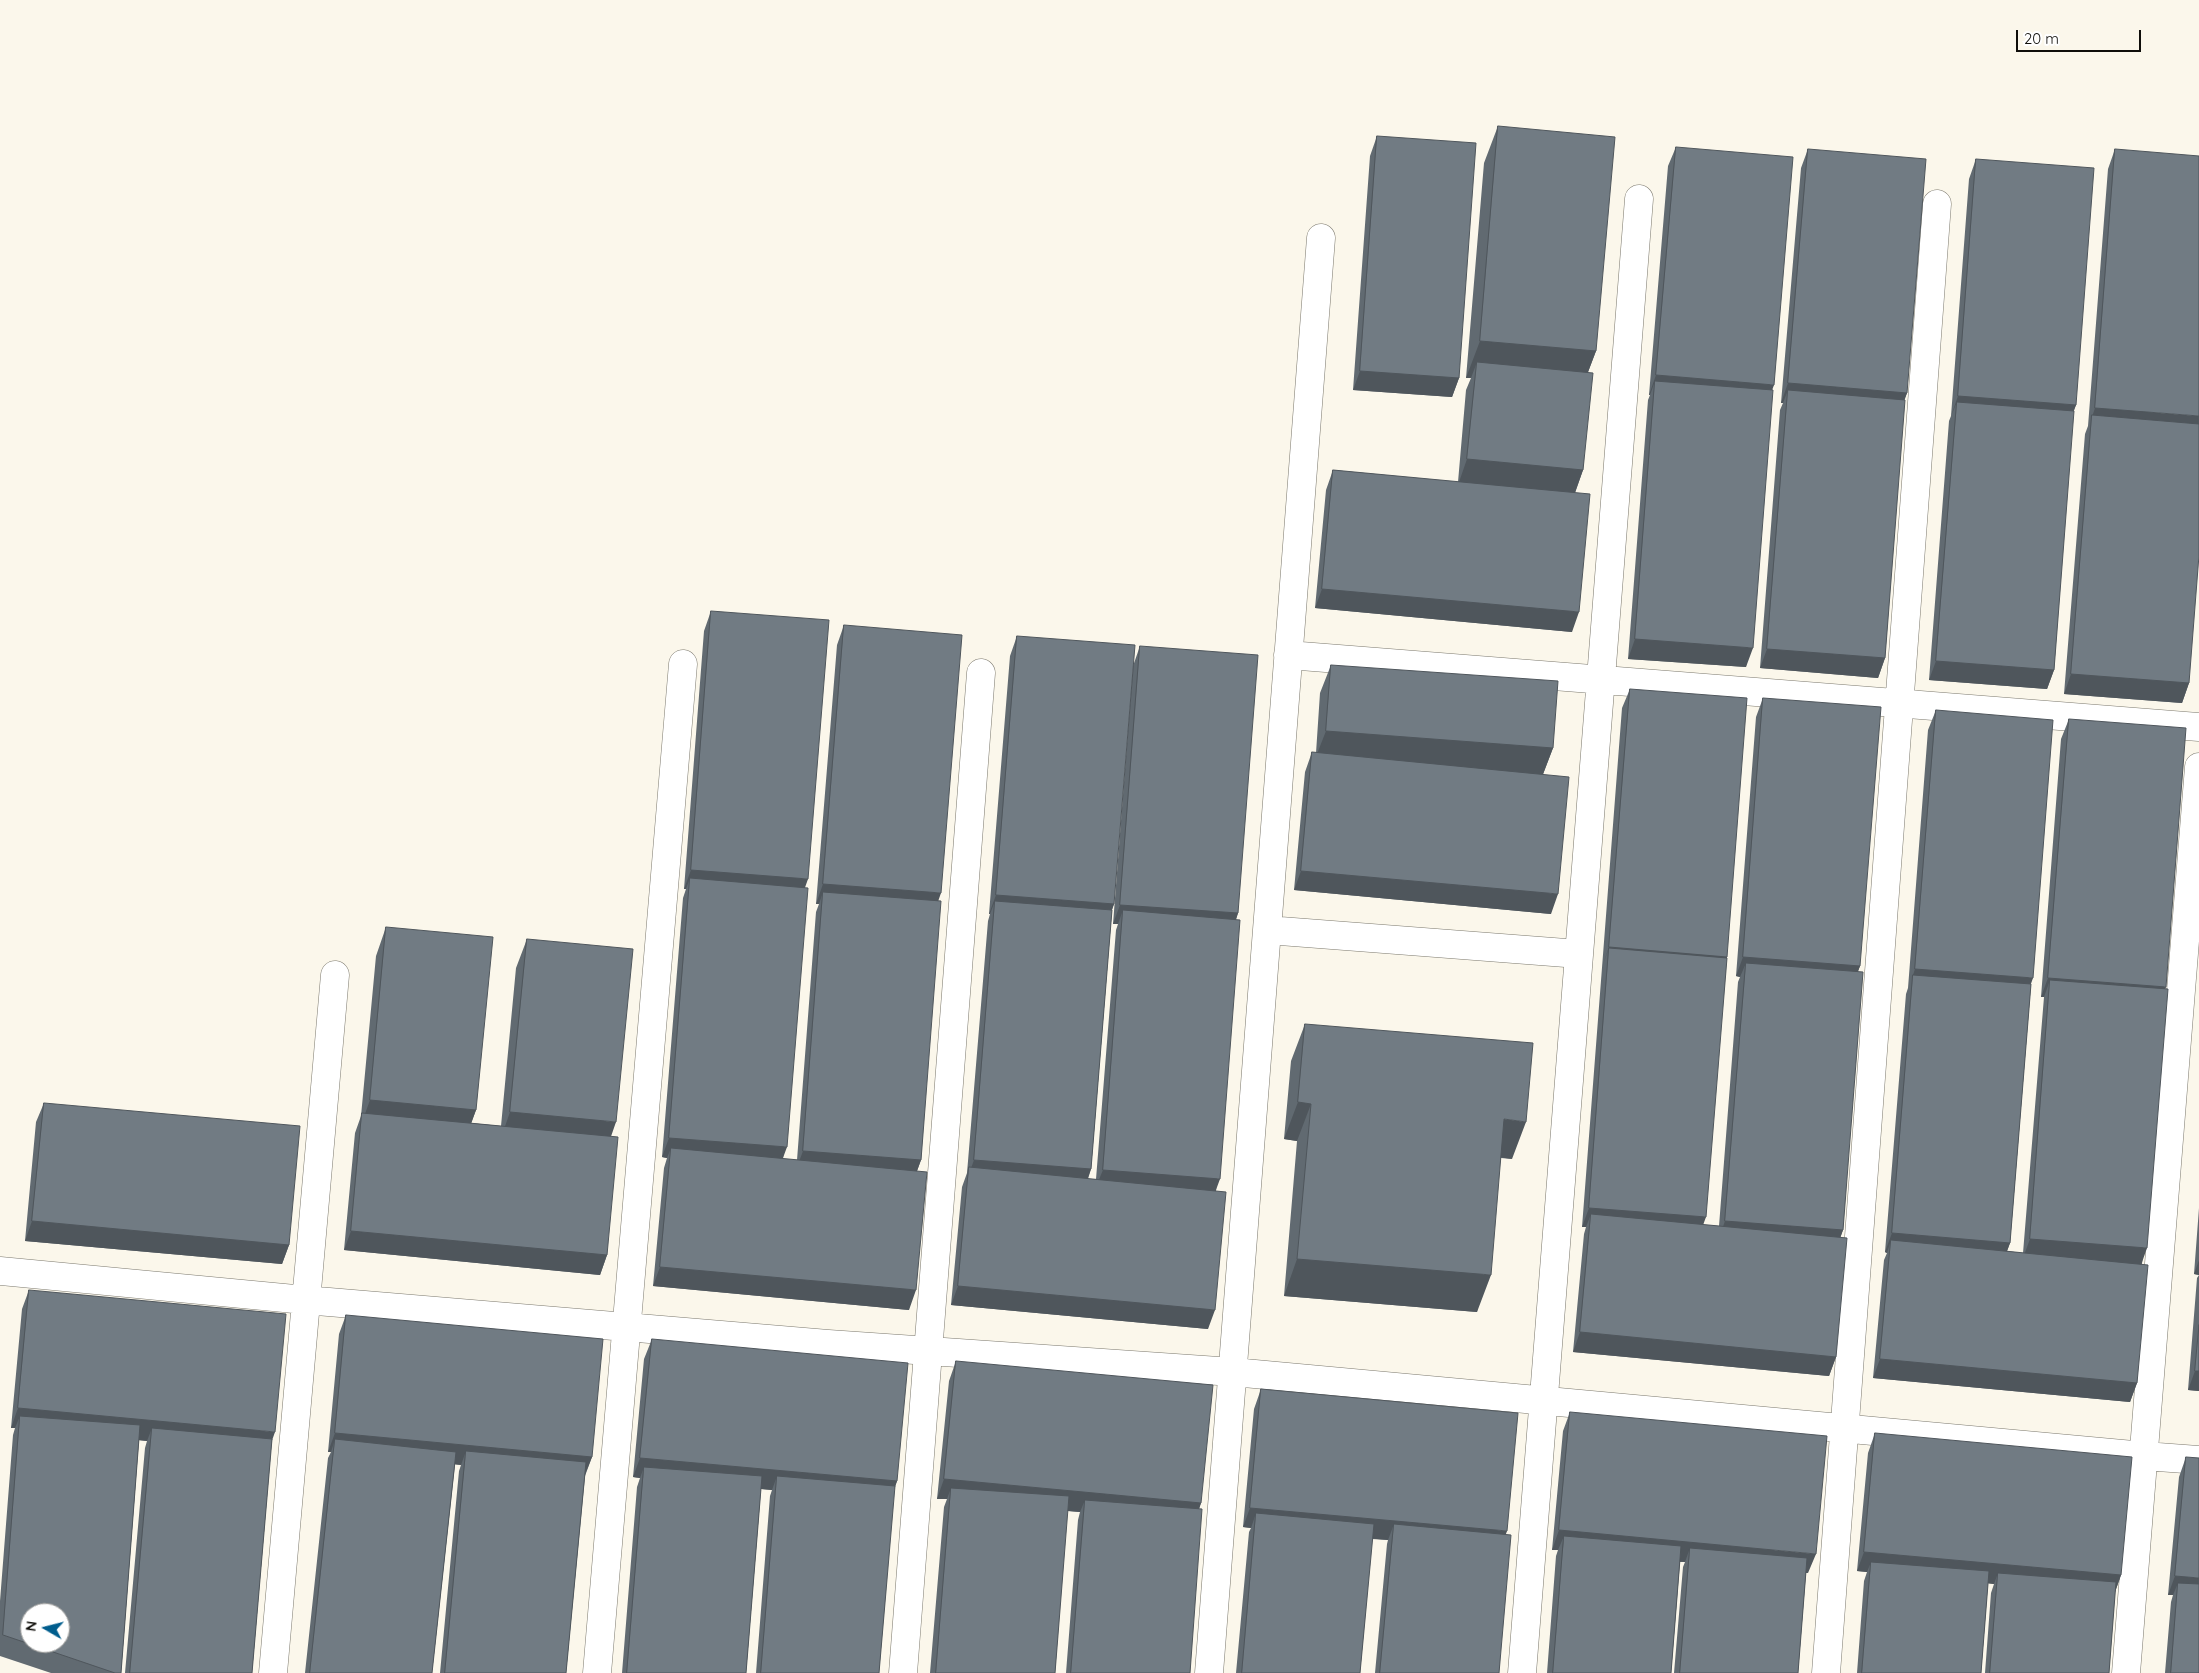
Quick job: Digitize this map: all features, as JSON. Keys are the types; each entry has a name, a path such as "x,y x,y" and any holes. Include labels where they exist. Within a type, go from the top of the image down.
{"street":[{"path":"1522,1673 1640,199"},
{"path":"1826,1673 1937,204"},
{"path":"1209,1673 1322,238"},
{"path":"1288,655 2199,727"},
{"path":"597,1673 683,664"},
{"path":"903,1673 981,673"},
{"path":"2126,1673 2199,767"},
{"path":"1267,930 1580,954"},
{"path":"273,1673 305,1300 336,975"},
{"path":"0,1271 305,1300 928,1352 1233,1372 2199,1460"}],"building":[{"path":"1498,126 1615,137 1596,351 1480,341"},
{"path":"1377,136 1476,143 1459,378 1360,371"},
{"path":"1676,147 1793,157 1774,385 1656,375"},
{"path":"1808,149 1926,159 1907,393 1788,383"},
{"path":"2115,149 2199,156 2199,416 2095,408"},
{"path":"1976,159 2094,168 2076,405 1958,396"},
{"path":"1477,362 1593,373 1583,470 1467,459"},
{"path":"1655,381 1773,390 1753,648 1635,639"},
{"path":"1788,390 1905,400 1885,658 1767,649"},
{"path":"1957,402 2074,411 2054,670 1936,661"},
{"path":"2092,415 2199,424 2199,555 2189,683 2071,674"},
{"path":"1333,470 1590,494 1579,612 1322,589"},
{"path":"711,611 829,620 808,879 691,870"},
{"path":"844,625 962,635 941,893 823,884"},
{"path":"1017,636 1135,645 1114,904 996,895"},
{"path":"1140,646 1258,655 1238,913 1120,905"},
{"path":"1331,665 1558,681 1553,748 1326,731"},
{"path":"1630,689 1747,698 1727,957 1609,947"},
{"path":"1763,698 1881,707 1860,966 1743,957"},
{"path":"1936,710 2053,720 2033,978 1915,969"},
{"path":"2069,719 2186,728 2166,987 2048,978"},
{"path":"1312,752 1569,777 1558,894 1301,871"},
{"path":"690,878 808,888 787,1147 669,1138"},
{"path":"823,892 941,901 921,1160 803,1151"},
{"path":"995,901 1112,910 1091,1169 974,1160"},
{"path":"1123,910 1240,920 1220,1179 1103,1170"},
{"path":"386,927 493,937 476,1110 370,1100"},
{"path":"527,939 633,949 616,1122 510,1112"},
{"path":"1609,948 1727,958 1706,1217 1589,1208"},
{"path":"1746,963 1863,972 1843,1230 1725,1221"},
{"path":"1913,975 2031,984 2010,1243 1892,1233"},
{"path":"2050,980 2168,989 2147,1248 2030,1239"},
{"path":"1305,1024 1533,1043 1526,1122 1504,1119 1491,1275 1297,1259 1311,1104 1298,1102"},
{"path":"44,1103 300,1126 289,1245 32,1221"},
{"path":"362,1113 618,1137 607,1255 351,1231"},
{"path":"671,1148 927,1172 916,1290 660,1267"},
{"path":"969,1167 1226,1192 1215,1310 958,1286"},
{"path":"1591,1214 1847,1238 1836,1357 1580,1332"},
{"path":"1891,1240 2148,1265 2137,1383 1880,1359"},
{"path":"29,1290 286,1314 275,1432 18,1408"},
{"path":"346,1315 603,1339 592,1457 335,1433"},
{"path":"2199,1325 2199,1371 2195,1371"},
{"path":"652,1339 908,1363 897,1481 640,1458"},
{"path":"956,1361 1213,1385 1201,1503 944,1479"},
{"path":"1261,1389 1518,1413 1507,1531 1250,1508"},
{"path":"1570,1412 1827,1436 1816,1554 1559,1530"},
{"path":"20,1416 140,1425 121,1673 115,1673 56,1653 70,1653 70,1603 20,1603 20,1641 3,1635"},
{"path":"152,1428 272,1439 252,1673 130,1673"},
{"path":"1875,1433 2132,1457 2121,1575 1864,1552"},
{"path":"335,1439 456,1452 432,1673 310,1673"},
{"path":"466,1451 586,1462 566,1673 445,1673"},
{"path":"2186,1457 2199,1458 2199,1578 2175,1576"},
{"path":"644,1467 762,1476 746,1673 627,1673"},
{"path":"777,1476 895,1486 879,1673 761,1673"},
{"path":"951,1488 1069,1496 1055,1673 936,1673"},
{"path":"1085,1500 1202,1509 1190,1673 1071,1673"},
{"path":"1256,1513 1374,1524 1360,1673 1242,1673"},
{"path":"1394,1524 1511,1535 1499,1673 1380,1673"},
{"path":"1564,1536 1681,1546 1671,1673 1553,1673"},
{"path":"1690,1548 1807,1558 1798,1673 1680,1673"},
{"path":"1871,1562 1989,1571 1981,1673 1862,1673"},
{"path":"1998,1573 2116,1582 2109,1673 1990,1673"},
{"path":"2178,1583 2199,1584 2199,1673 2171,1673"}]}
